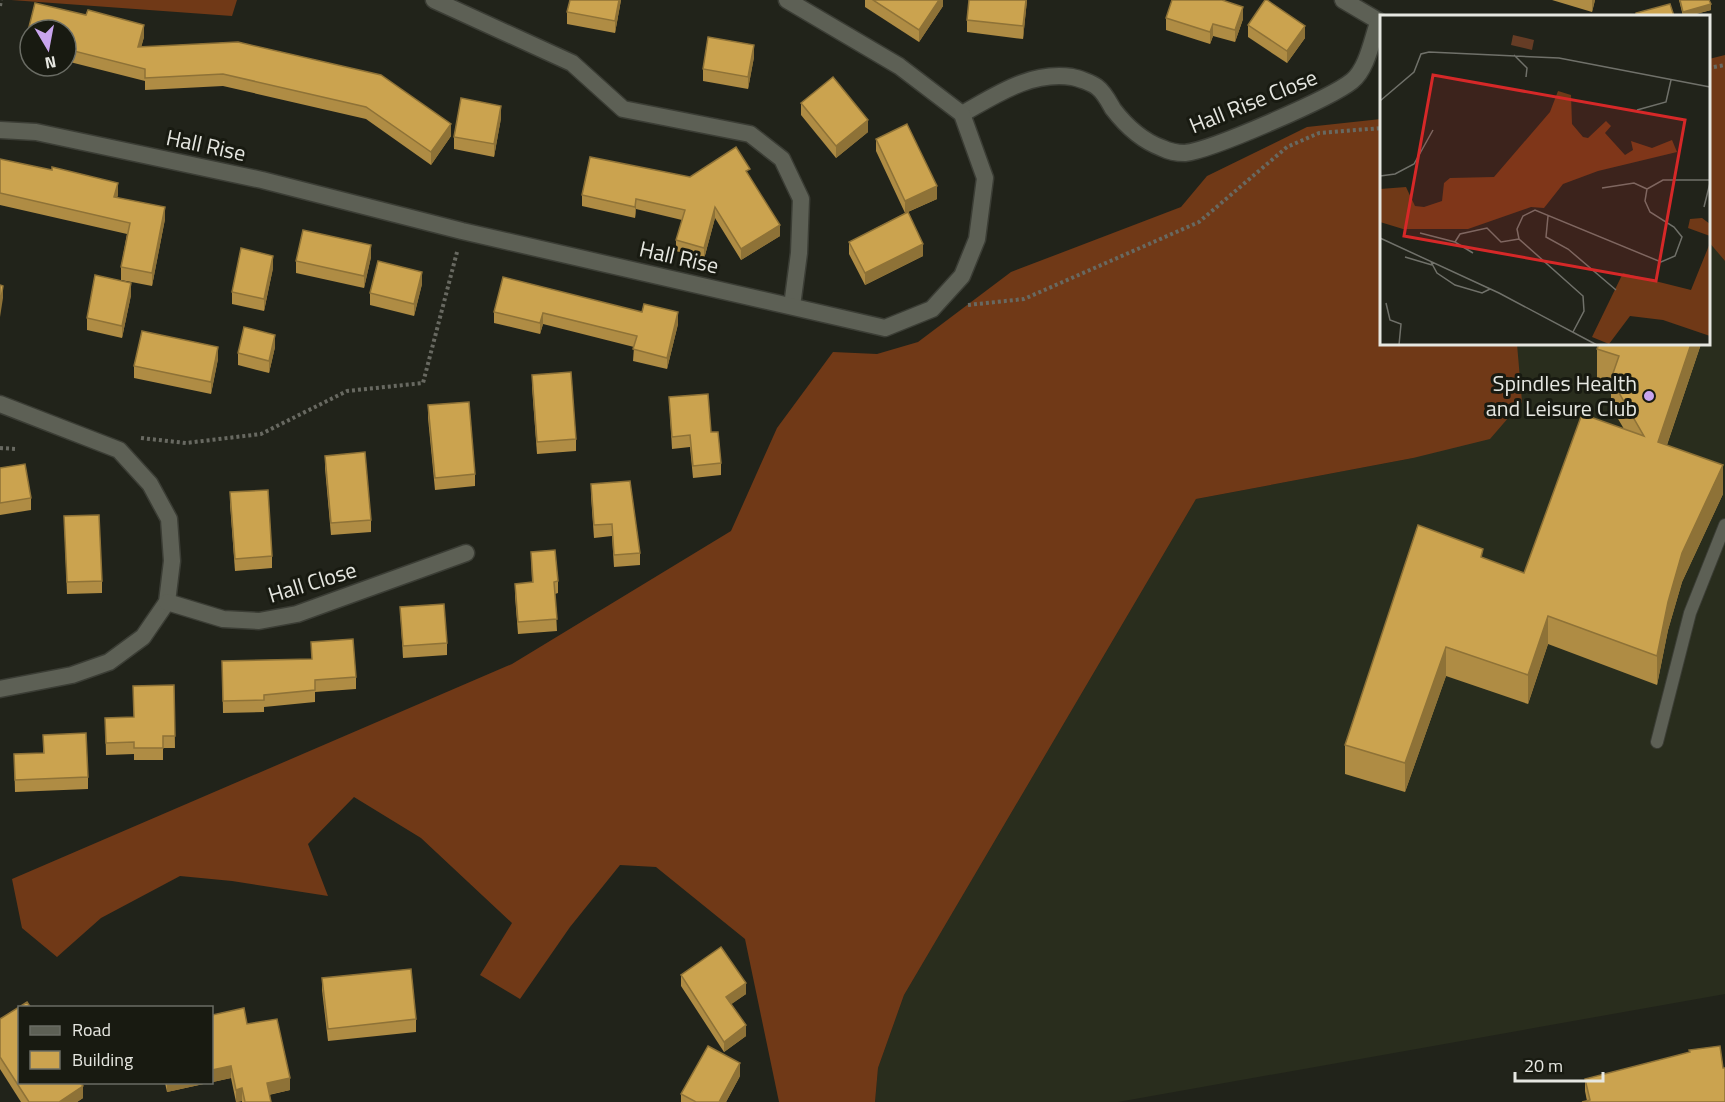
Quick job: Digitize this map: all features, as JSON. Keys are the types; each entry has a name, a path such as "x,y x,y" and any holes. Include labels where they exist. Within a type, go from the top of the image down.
{"street":[{"path":"434,0 572,63 622,109 750,134 782,159 801,199 792,306"},
{"path":"787,0 899,66 962,114"},
{"name":"Hall Rise Close","path":"962,114 1016,84 1041,78 1073,77 1097,86 1117,114 1143,139 1165,149 1183,153 1209,146 1336,91 1354,79 1365,60 1380,23 1343,0"},
{"name":"Hall Rise","path":"0,130 36,132 262,180 462,231 885,328 932,309 962,276 977,239 985,178 962,114"},
{"path":"0,404 119,450 150,484 169,519 172,561 167,602 143,637 109,662 72,675 0,689"},
{"name":"Hall Close","path":"167,602 223,619 259,621 297,614 466,553"}],"lane":[{"path":"1657,742 1690,613 1725,525"}],"path":[{"path":"0,6 1,0"},
{"path":"1710,68 1725,65"},
{"path":"932,309 1024,299 1199,222 1287,147 1319,133 1380,128"},
{"path":"139,438 186,443 261,434 347,391 423,383 462,231"},
{"path":"0,448 17,449"}],"shaded area":[{"path":"11,0 237,0 232,16"},
{"path":"1725,55 1725,261 1710,243 1710,59"},
{"path":"1380,119 1380,345 1517,345 1522,402 1490,439 1413,458 1196,499 904,995 878,1068 875,1102 779,1102 745,939 656,867 620,865 570,927 520,999 480,975 512,923 421,838 354,797 308,844 328,896 232,881 180,876 101,918 57,957 22,928 12,879 512,664 731,531 777,428 833,352 877,354 918,342 1011,272 1181,207 1207,176 1307,127"},
{"path":"1710,242 1725,261 1725,994 1118,1102 875,1102 878,1068 904,995 1196,499 1413,458 1517,358 1517,345 1710,345"}],"building":[{"path":"570,0 619,0 615,21 567,12"},
{"path":"873,0 939,0 919,30"},
{"path":"969,0 1026,0 1023,26 967,20"},
{"path":"1172,0 1222,0 1243,7 1235,30 1213,24 1210,32 1166,18"},
{"path":"1265,0 1305,26 1287,51 1248,25"},
{"path":"1680,0 1709,0 1711,4 1683,12"},
{"path":"35,3 86,15 88,10 144,25 138,47 238,42 381,75 451,124 431,152 366,107 223,74 145,78 145,69 78,52 78,18 31,18"},
{"path":"1670,4 1674,15 1636,15 1636,13"},
{"path":"708,37 754,45 748,77 703,69"},
{"path":"833,77 868,120 836,146 801,103"},
{"path":"461,98 501,106 494,144 454,137"},
{"path":"907,124 937,186 905,201 876,139"},
{"path":"736,147 750,169 746,171 780,225 741,249 715,207 704,248 676,240 685,210 636,199 635,207 582,195 590,157 690,177"},
{"path":"0,159 52,170 52,167 118,183 114,197 165,207 152,273 121,267 130,223 0,193"},
{"path":"908,212 923,244 865,273 849,242"},
{"path":"303,230 371,245 364,276 296,261"},
{"path":"241,248 273,256 264,299 232,292"},
{"path":"378,261 422,272 414,304 370,293"},
{"path":"95,275 131,283 122,326 87,318"},
{"path":"503,277 642,312 644,304 678,312 667,358 633,349 637,336 543,313 540,323 494,312"},
{"path":"0,285 3,286 0,305"},
{"path":"244,327 275,335 269,361 238,353"},
{"path":"142,331 218,347 211,382 134,366"},
{"path":"1599,345 1691,345 1658,442 1723,465 1682,553 1668,602 1657,656 1548,616 1528,675 1446,647 1405,763 1345,745 1418,525 1483,549 1481,557 1524,573 1582,414 1644,436 1611,379 1619,356 1597,349"},
{"path":"571,372 576,439 537,442 532,375"},
{"path":"708,394 711,432 718,432 721,463 693,466 690,435 672,437 669,397"},
{"path":"469,402 475,474 435,478 428,405"},
{"path":"365,452 371,520 331,523 325,456"},
{"path":"25,464 31,498 0,503 0,468"},
{"path":"630,481 640,553 614,555 612,524 594,525 591,484"},
{"path":"268,490 272,556 235,559 230,492"},
{"path":"99,515 102,581 67,582 64,516"},
{"path":"555,550 558,581 554,582 557,619 518,622 515,584 533,582 531,552"},
{"path":"444,604 447,643 403,646 400,607"},
{"path":"353,639 356,677 315,680 315,690 264,695 264,700 223,701 222,661 312,659 311,642"},
{"path":"174,685 175,736 163,736 163,748 134,748 134,742 106,743 105,718 134,717 133,686"},
{"path":"86,733 88,777 15,780 14,754 44,753 43,735"},
{"path":"721,947 746,983 726,997 746,1025 724,1042 681,975"},
{"path":"411,969 416,1019 328,1029 322,978"},
{"path":"18,1008 18,1084 81,1084 83,1086 59,1102 29,1102 0,1057 0,1019"},
{"path":"244,1008 247,1024 277,1019 290,1078 267,1083 271,1102 245,1102 242,1088 236,1090 231,1066 213,1070 213,1015"},
{"path":"708,1046 740,1063 719,1102 696,1102 681,1094"},
{"path":"1720,1046 1723,1068 1725,1068 1725,1102 1582,1102 1590,1100 1585,1079 1690,1052 1689,1050"}],"place":[{"name":"Spindles Health and Leisure Club","path":"1649,396"}]}
